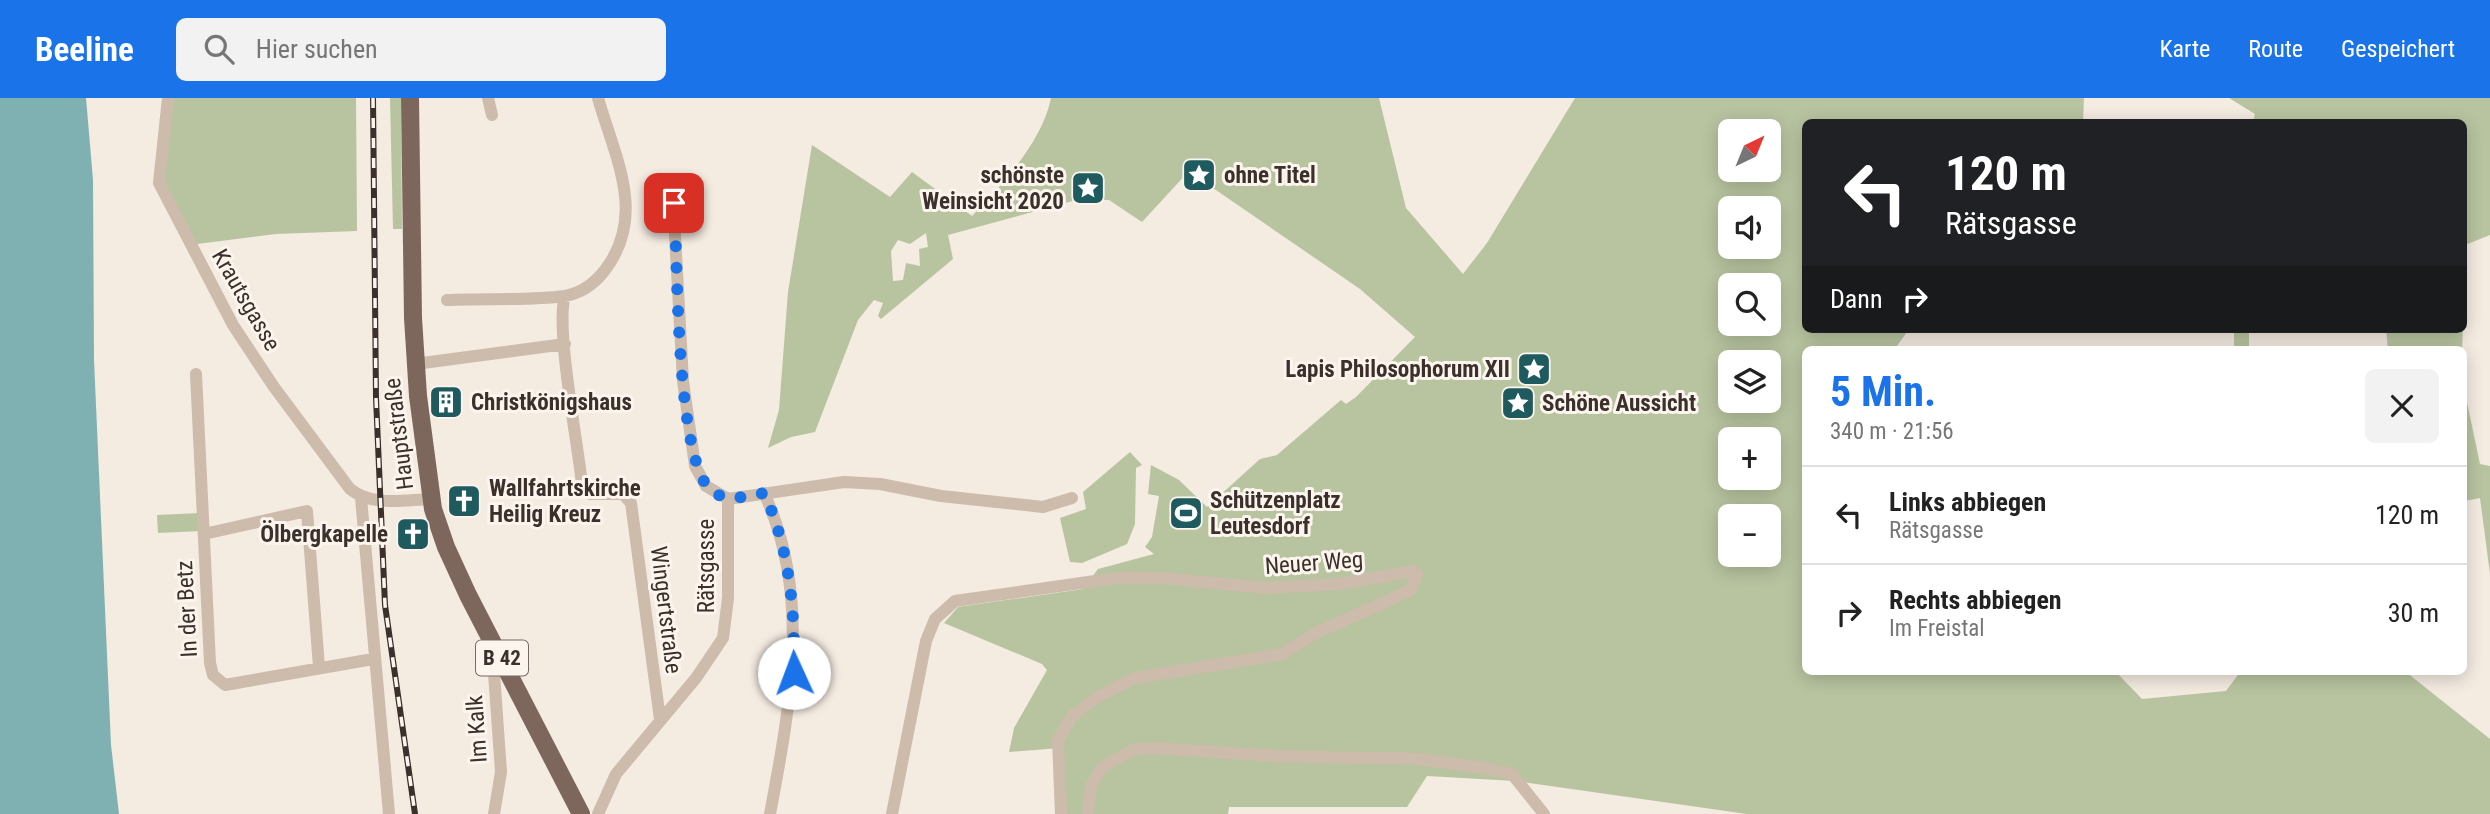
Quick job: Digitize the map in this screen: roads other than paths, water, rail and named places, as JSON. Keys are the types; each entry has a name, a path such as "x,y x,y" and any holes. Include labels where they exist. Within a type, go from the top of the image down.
{"main road":[{"name":"Hauptstraße","path":"410,98 415,364 431,499 446,547 581,814"}],"street":[{"name":"Krautsgasse","path":"169,98 159,183 233,325 313,442 349,489 361,498"},
{"path":"488,98 492,115"},
{"path":"447,300 565,296 579,292 601,275 624,238 628,221 625,192 598,98"},
{"path":"672,180 683,381 695,466 706,486 728,499"},
{"name":"Wingertstraße","path":"565,296 562,304 565,344 585,491 628,496 633,510 645,622 660,719"},
{"path":"415,364 565,344"},
{"name":"In der Betz","path":"196,374 210,663 218,682 234,683 373,659"},
{"name":"Rätsgasse","path":"598,814 616,774 696,678 723,638 728,598 728,499 844,482 880,484 941,496 1044,507 1072,498"},
{"path":"764,493 774,514 790,581 794,662 785,738 770,814"},
{"path":"389,814 373,659 373,616 361,498 386,501 431,499"},
{"path":"205,534 307,511 319,667"},
{"name":"Neuer Weg","path":"892,814 928,634 935,620 955,601 1116,578 1267,588 1340,584 1414,571 1417,574 1411,590 1317,633 1282,654 1135,678 1099,696 1072,716 1058,740 1061,814"},
{"name":"Im Kalk","path":"493,641 490,652 500,735 501,772 494,814"},
{"path":"1088,814 1091,786 1103,766 1135,749 1180,748 1276,756 1418,759 1512,774 1544,814"}],"water":[{"path":"0,98 86,98 93,180 94,360 111,745 119,814 0,814"}],"railway":[{"path":"373,98 376,398 385,605 415,814"}],"place":[{"name":"ohne Titel","path":"1199,175"},
{"name":"schönste Weinsicht 2020","path":"1088,188"},
{"name":"Lapis Philosophorum XII","path":"1534,369"},
{"name":"Christkönigshaus","path":"446,402"},
{"name":"Schöne Aussicht","path":"1518,403"},
{"name":"Wallfahrtskirche Heilig Kreuz","path":"464,501"},
{"name":"Schützenplatz Leutesdorf","path":"1186,513"},
{"name":"Ölbergkapelle","path":"413,534"}]}
